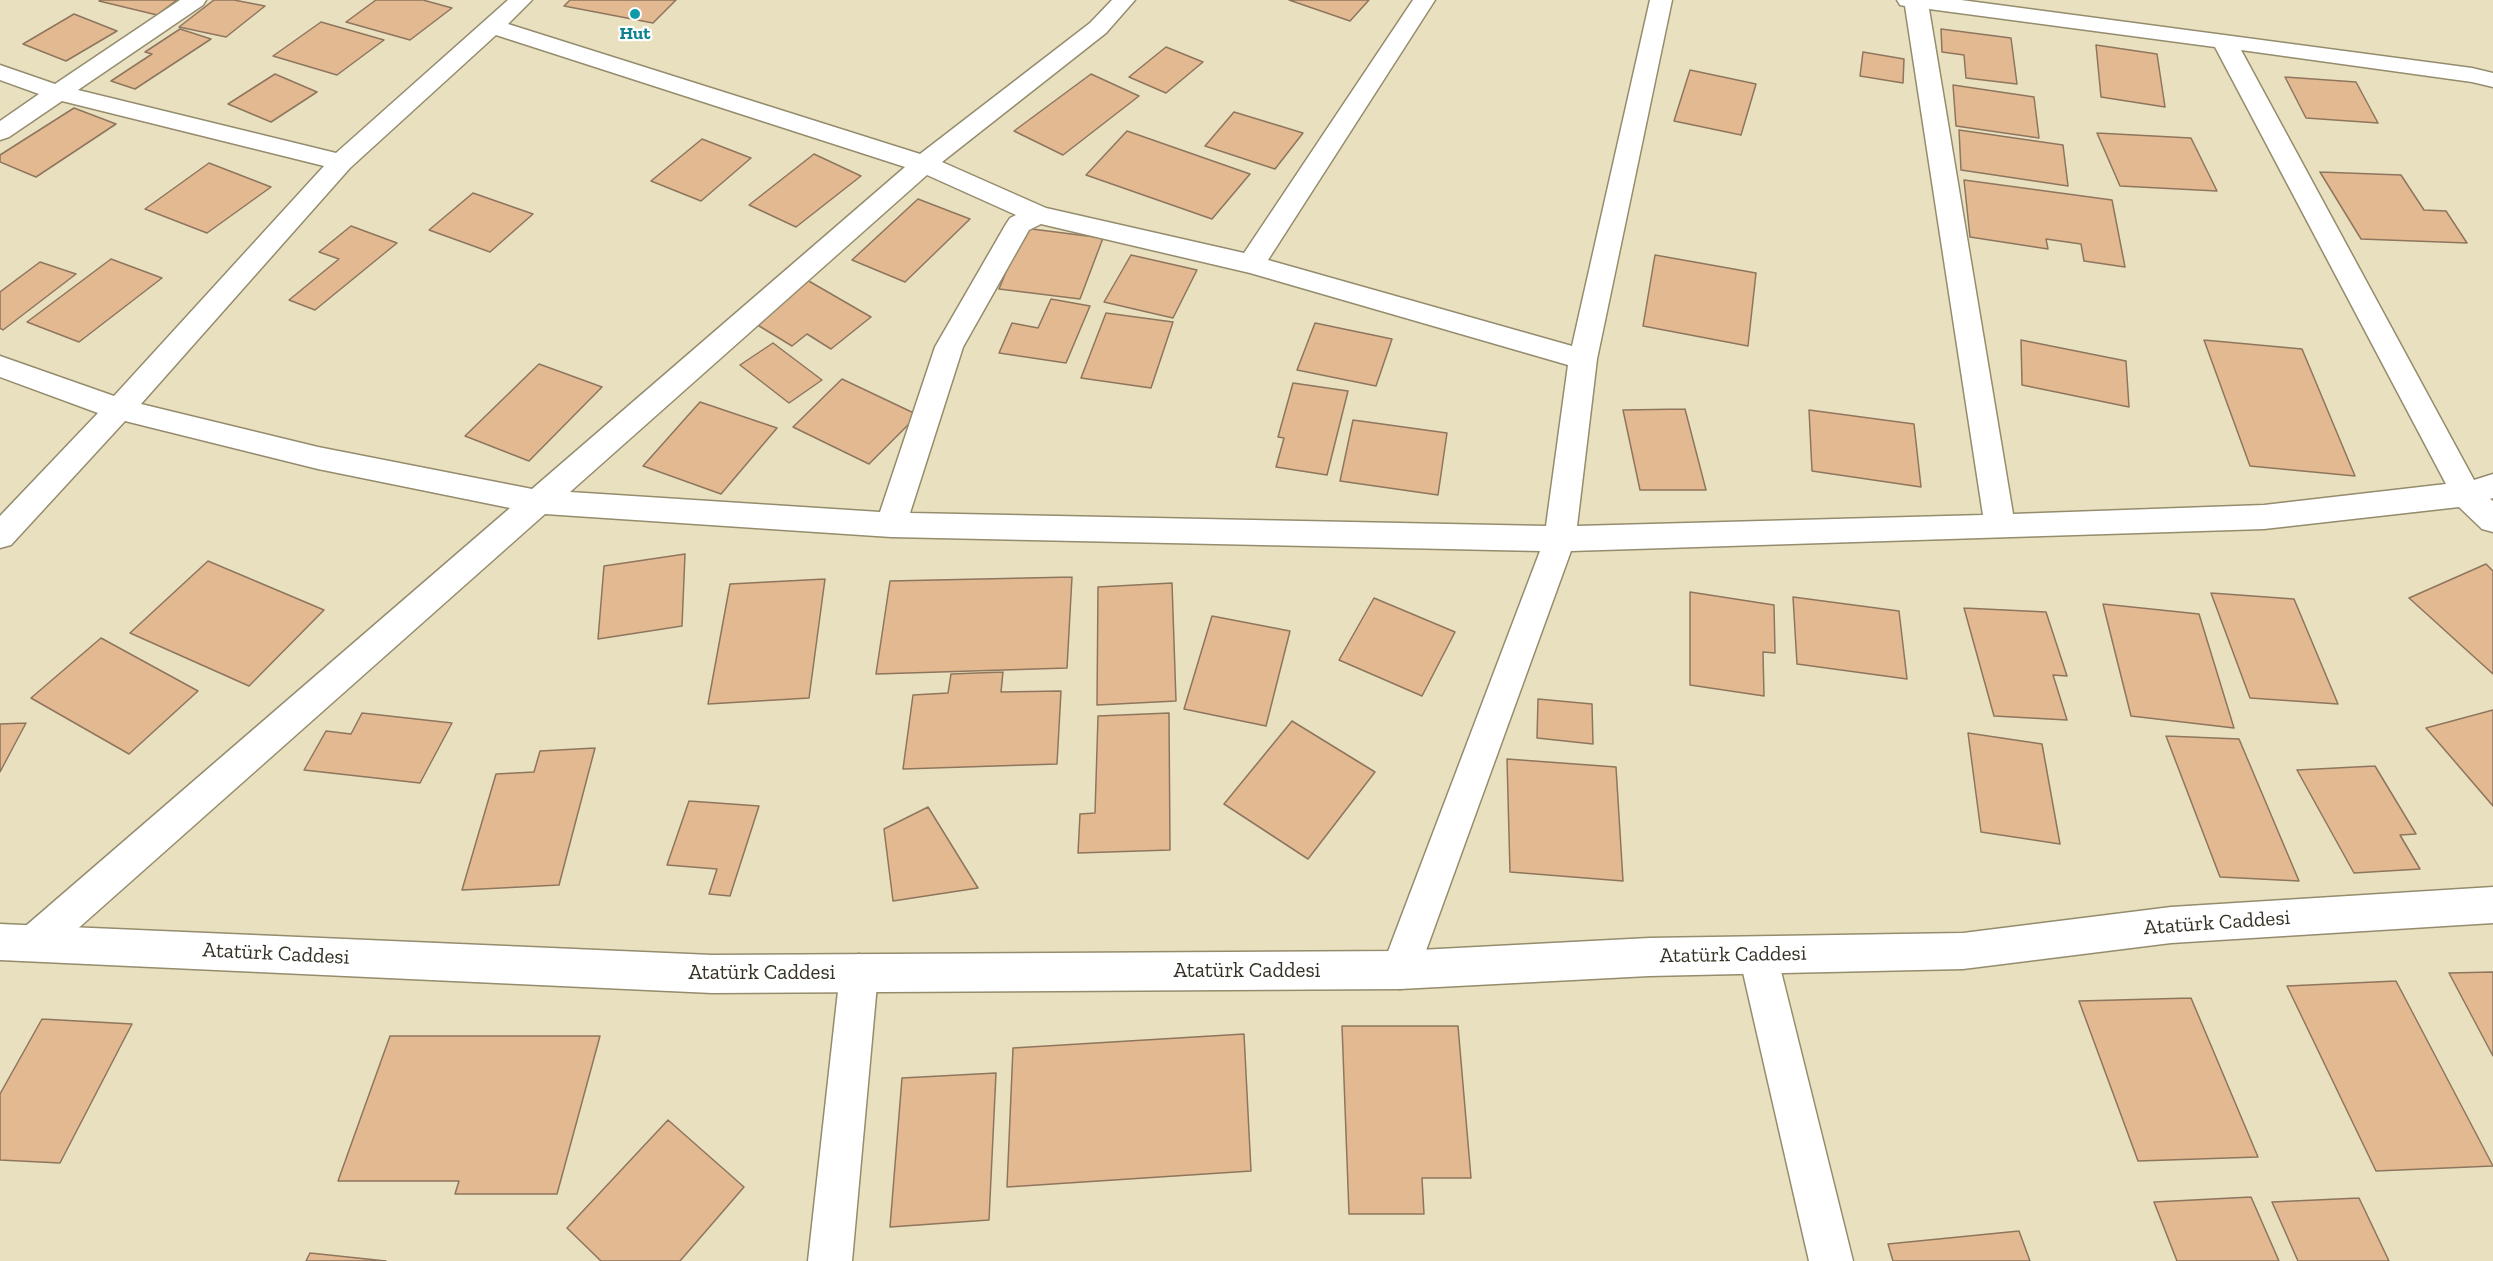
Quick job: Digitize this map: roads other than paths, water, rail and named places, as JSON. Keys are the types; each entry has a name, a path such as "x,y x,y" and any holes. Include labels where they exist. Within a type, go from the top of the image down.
{"street":[{"path":"0,132 195,0"},
{"path":"0,536 119,409 341,162 494,27 521,0"},
{"path":"17,943 540,502 924,164 1098,28 1124,0"},
{"path":"1251,264 1424,0"},
{"path":"1400,970 1560,539 1583,359 1660,0"},
{"path":"2001,527 1912,0 2472,75 2493,80"},
{"path":"494,27 924,164 1039,215 1251,264 1583,359"},
{"path":"2224,41 2480,490 2493,520"},
{"path":"0,72 58,93 341,162"},
{"path":"891,525 949,346 1019,224 1039,215"},
{"path":"0,366 119,409 318,458 540,502 891,525 1560,539 2264,517 2480,490"},
{"name":"Atatürk Caddesi","path":"17,943 712,974 1400,970 1649,957 1963,951 2171,925 2493,905"},
{"path":"1758,955 1831,1261"},
{"path":"830,1261 858,973"}],"place":[{"name":"Hut","path":"635,14"}]}
